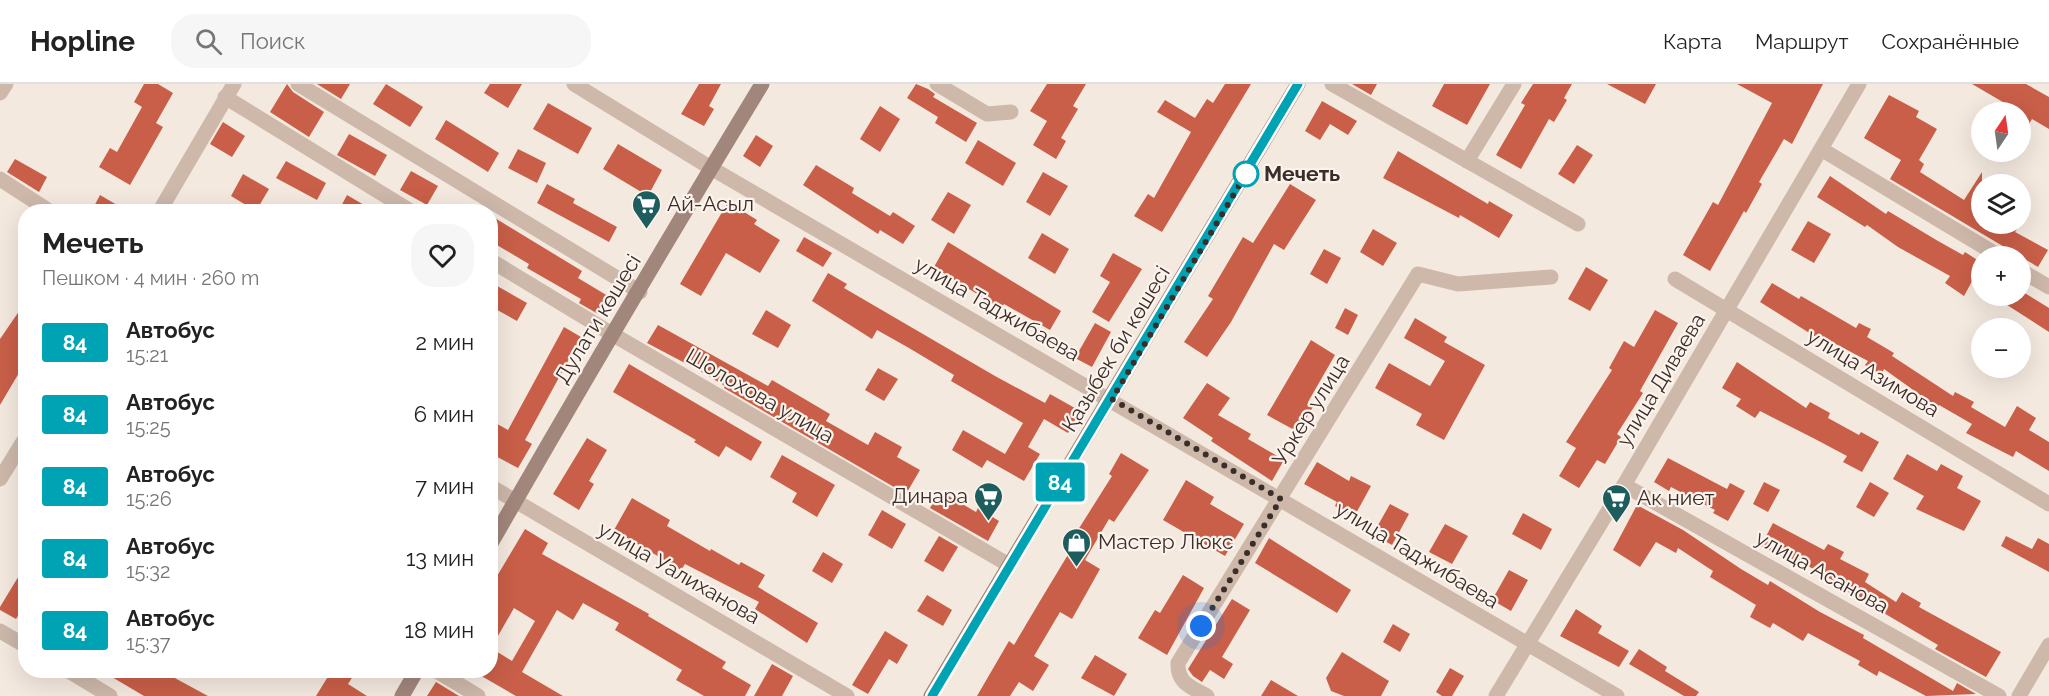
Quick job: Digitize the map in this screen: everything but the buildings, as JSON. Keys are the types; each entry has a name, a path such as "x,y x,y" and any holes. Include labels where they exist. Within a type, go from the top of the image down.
{"main road":[{"name":"Дулати көшесі","path":"498,531 612,334 640,292 762,84"},
{"name":"Қазыбек би көшесі","path":"932,696 1009,565 1112,399 1298,84"},
{"path":"402,696 412,678"}],"street":[{"path":"0,93 6,84"},
{"path":"164,204 234,84"},
{"path":"298,84 495,204"},
{"name":"улица Таджибаева","path":"574,84 711,168 1112,399 1617,696"},
{"path":"937,84 987,114 1011,112"},
{"path":"1332,84 1578,224"},
{"path":"1467,161 1514,84"},
{"name":"улица Диваева","path":"1496,696 1624,485 1859,84"},
{"path":"225,97 399,204"},
{"path":"1821,149 1982,246"},
{"path":"0,179 39,204"},
{"path":"498,206 640,292"},
{"name":"Шолохова улица","path":"498,265 612,334 1009,565"},
{"name":"Уркер улица","path":"1207,696 1183,683 1178,673 1178,663 1418,274 1458,284 1551,277"},
{"path":"2031,276 2049,287"},
{"name":"улица Азимова","path":"1674,279 1728,309 2049,504"},
{"path":"0,480 18,450"},
{"name":"улица Асанова","path":"1624,485 1999,696"},
{"name":"улица Уалиханова","path":"498,491 847,696"},
{"path":"0,631 18,641"},
{"path":"2019,696 2049,645"},
{"path":"80,678 110,696"},
{"path":"448,678 477,696"}],"bus line":[{"name":"84","path":"932,696 1009,565 1112,399 1298,84"}],"place":[{"name":"Мечеть","path":"1246,174"},
{"name":"Ай-Асыл","path":"646,230"},
{"name":"Динара","path":"989,522"},
{"name":"Ак ниет","path":"1616,524"},
{"name":"Мастер Люкс","path":"1077,568"}],"route":[{"path":"1201,626 1281,499 1112,399 1246,174"}]}
